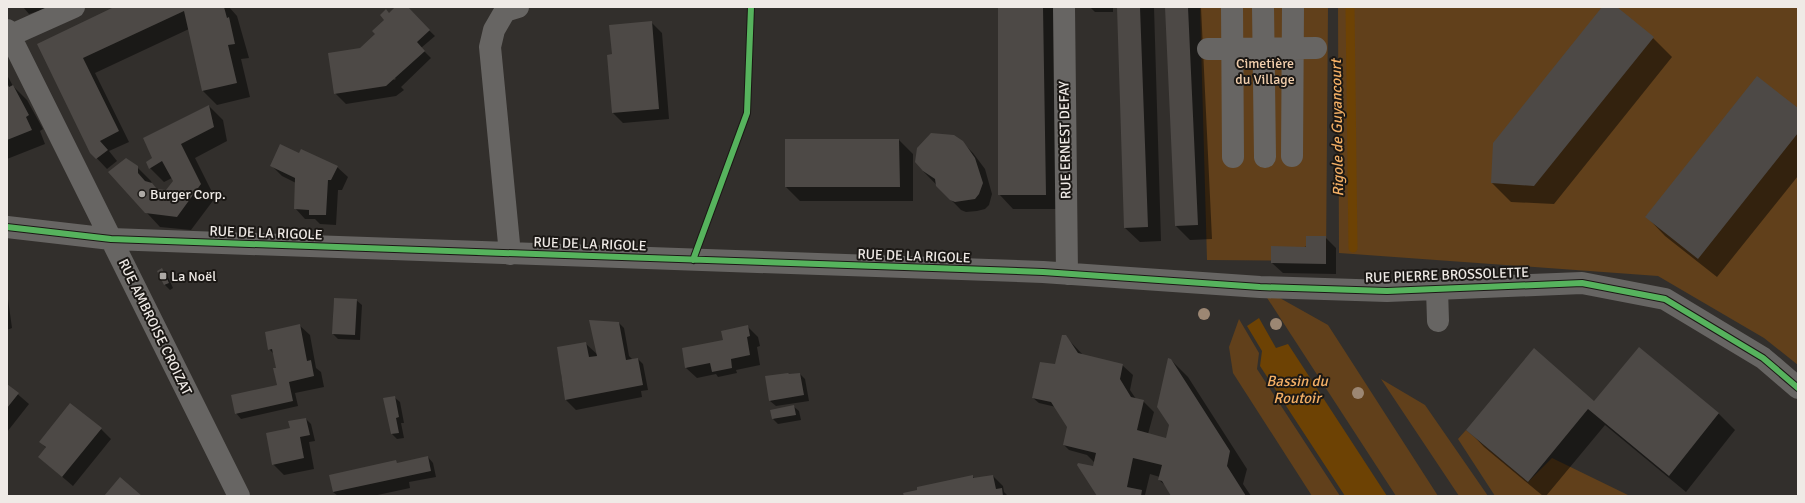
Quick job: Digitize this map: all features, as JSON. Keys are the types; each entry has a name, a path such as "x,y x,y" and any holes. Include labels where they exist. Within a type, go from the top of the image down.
{"street":[{"path":"8,34 74,7"},
{"path":"510,254 490,47 494,30 505,11 518,7"},
{"name":"RUE ERNEST DEFAY","path":"1064,7 1067,274"},
{"path":"1232,7 1233,156"},
{"path":"1263,7 1266,157"},
{"path":"1292,156 1293,7"},
{"name":"RUE AMBROISE CROIZAT","path":"8,34 239,496"},
{"path":"1208,49 1316,48"},
{"name":"RUE DE LA RIGOLE","path":"7,227 111,239 1067,274"},
{"name":"RUE PIERRE BROSSOLETTE","path":"1067,274 1260,287 1387,291 1582,283 1665,299 1763,358 1798,388"},
{"path":"1437,289 1438,321"}],"green space":[{"name":"Cimetière du Village","path":"1200,7 1328,7 1326,261 1207,260"},
{"path":"1338,7 1798,7 1798,365 1764,338 1658,276 1339,253"},
{"path":"1260,287 1328,325 1438,496 1396,496"},
{"path":"1239,319 1259,353 1257,369 1340,496 1312,496 1233,373 1229,347"},
{"path":"1381,379 1425,405 1488,496 1459,496"},
{"path":"1466,430 1528,482 1552,458 1630,496 1495,496 1458,439"}],"water":[{"name":"Bassin du Routoir","path":"1259,318 1276,348 1288,344 1387,496 1345,496 1260,366 1262,351 1247,326"}],"building":[{"path":"114,7 224,7 227,18 229,17 235,44 228,45 237,83 202,91 184,11 83,58 119,131 100,141 108,150 96,159 90,153 37,44"},
{"path":"395,7 408,7 430,30 417,42 425,51 386,86 334,94 328,53 360,48 375,34 372,31 384,20 380,15 386,9 389,13"},
{"path":"998,7 1043,7 1046,195 998,195"},
{"path":"1117,7 1140,7 1148,227 1124,228"},
{"path":"1165,7 1188,7 1198,225 1175,226"},
{"path":"1602,7 1617,7 1654,37 1534,186 1491,183 1493,143"},
{"path":"652,21 659,109 612,113 607,55 612,54 609,25"},
{"path":"1757,76 1798,108 1798,133 1698,259 1645,217"},
{"path":"7,83 9,87 13,85 29,115 26,117 32,130 7,140"},
{"path":"209,105 214,127 181,144 201,184 177,217 145,213 108,172 126,158 138,166 138,173 145,181 152,183 157,189 166,190 173,181 162,161 149,169 146,162 152,158 143,138"},
{"path":"931,133 954,135 963,141 975,158 983,183 979,194 975,199 955,202 950,200 936,186 935,179 923,171 915,162 917,148"},
{"path":"785,139 899,139 900,187 785,187"},
{"path":"280,144 299,153 301,149 338,166 331,180 328,180 326,215 309,215 309,210 294,209 295,178 270,166"},
{"path":"1306,236 1326,236 1326,264 1271,263 1271,246 1306,247"},
{"path":"162,268 169,283 164,285 157,271"},
{"path":"334,298 357,299 355,335 332,334"},
{"path":"589,320 619,322 626,360 638,358 643,385 565,400 557,347 586,342 589,357 597,356"},
{"path":"300,324 307,361 311,360 314,376 289,382 293,401 235,414 231,395 277,385 273,368 276,368 272,349 268,350 265,332"},
{"path":"748,325 750,336 747,337 750,355 731,359 732,368 712,372 710,363 685,368 682,348 723,340 721,331"},
{"path":"1062,335 1066,335 1078,353 1123,364 1120,379 1131,397 1144,400 1137,430 1166,438 1169,425 1157,407 1168,358 1171,359 1230,451 1227,466 1246,496 1171,496 1162,481 1158,480 1162,465 1133,458 1127,487 1142,490 1141,496 1097,496 1077,465 1078,463 1093,466 1096,453 1063,445 1067,427 1051,402 1032,398 1040,362 1055,364"},
{"path":"1639,347 1719,413 1669,476 1588,409 1528,482 1466,430 1534,348 1594,401"},
{"path":"800,373 804,395 769,401 765,376"},
{"path":"7,384 19,393 7,408"},
{"path":"395,396 399,417 396,418 399,433 391,434 383,398"},
{"path":"70,403 102,428 62,477 38,457 46,447 39,442"},
{"path":"794,405 796,415 772,419 770,410"},
{"path":"306,418 310,435 300,437 304,458 272,465 266,433 290,428 288,421"},
{"path":"428,456 431,471 333,492 329,475 396,460 397,463"},
{"path":"973,475 973,478 993,475 996,489 1002,488 1003,496 904,496 903,493 917,490 917,487"},
{"path":"120,477 142,496 104,496"}],"waterway":[{"name":"Rigole de Guyancourt","path":"1350,7 1353,248"}],"cycle path":[{"path":"693,260 747,113 751,7"},
{"path":"7,227 111,239 1043,272 1260,287 1387,291 1582,283 1665,299 1763,358 1798,388"}],"place":[{"name":"Burger Corp.","path":"142,194"},
{"name":"La Noël","path":"163,276"}]}
